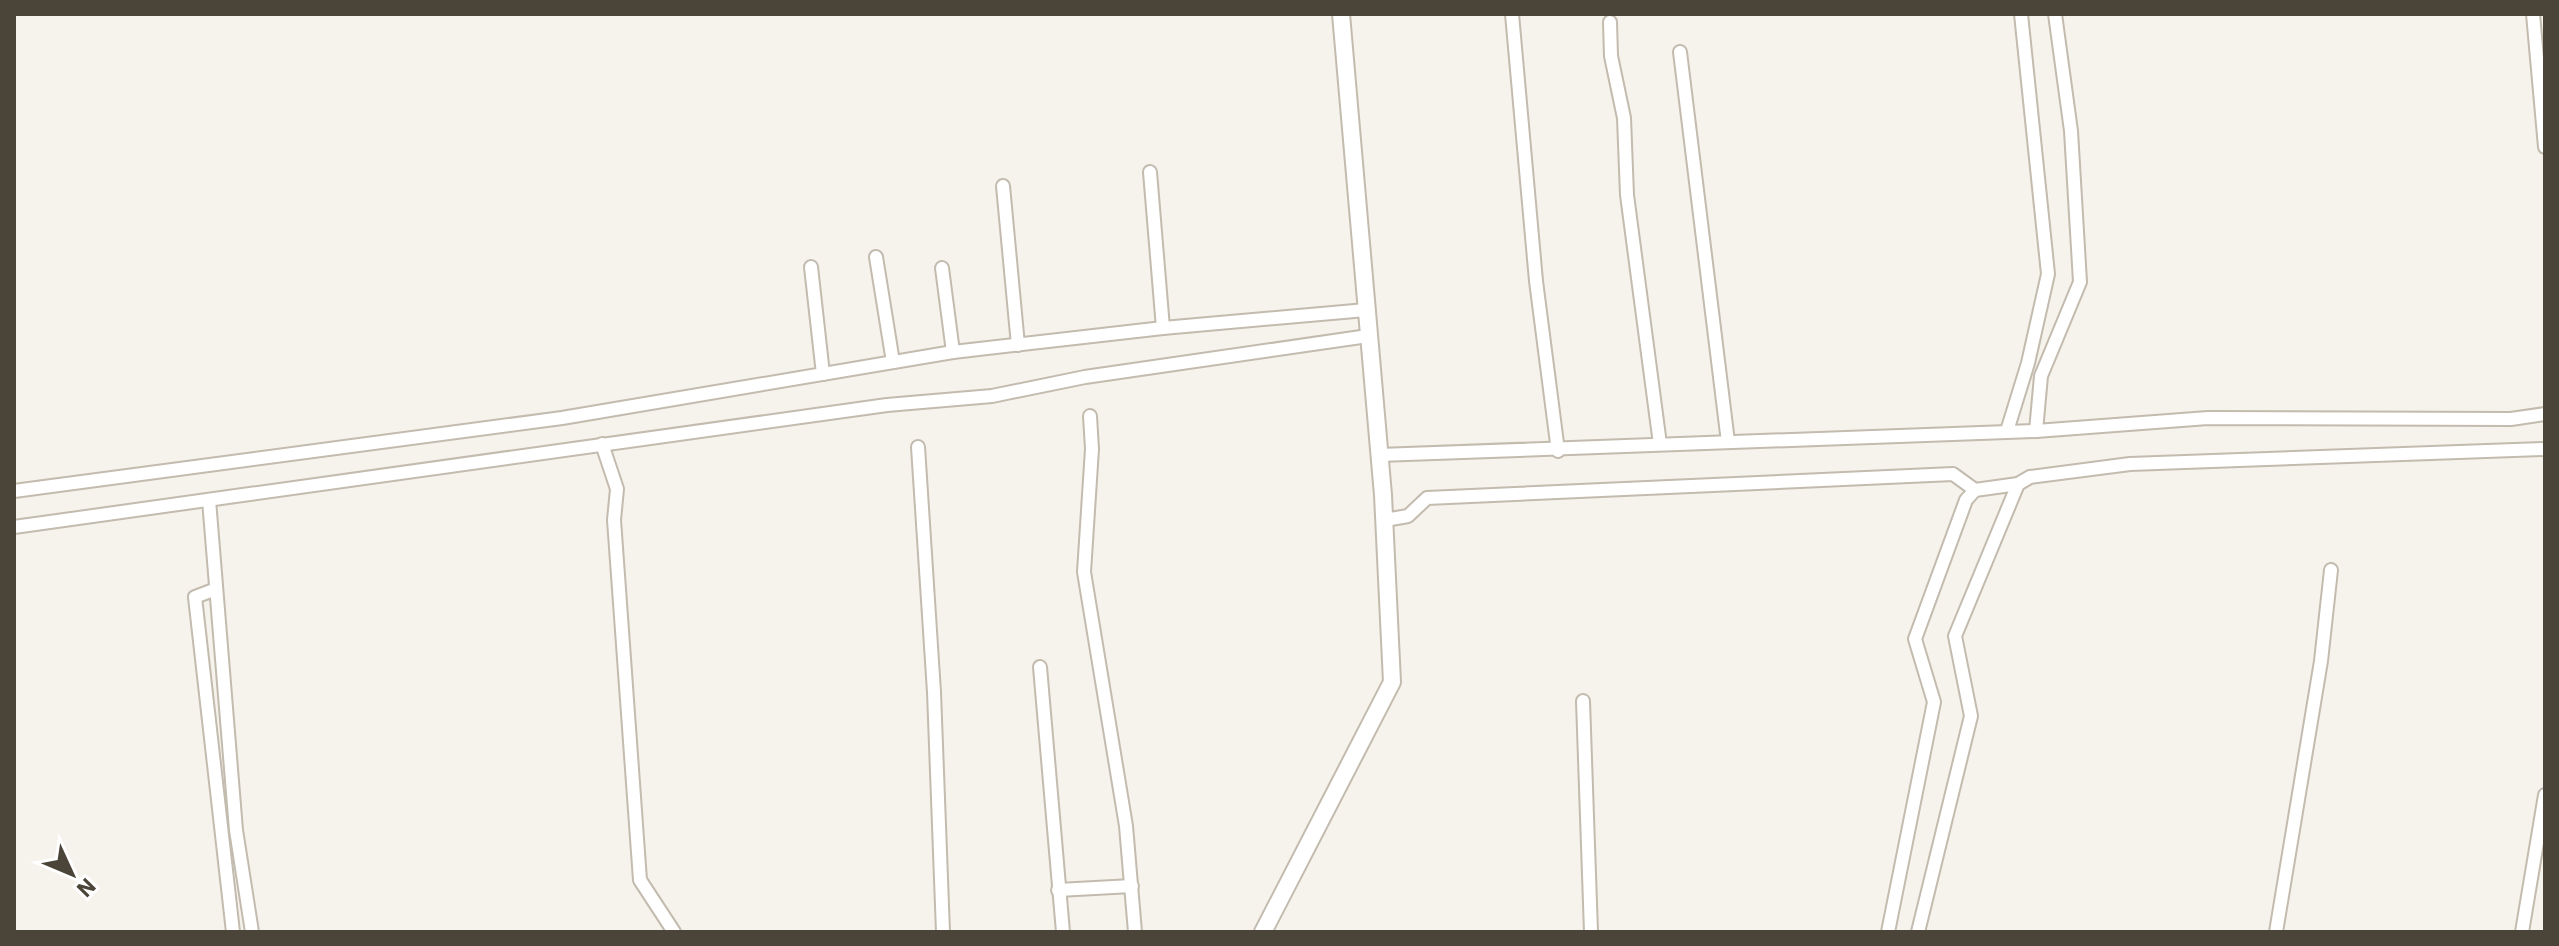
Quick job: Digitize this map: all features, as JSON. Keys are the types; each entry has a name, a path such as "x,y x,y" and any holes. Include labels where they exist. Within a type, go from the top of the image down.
{"street":[{"path":"1263,932 1392,682 1385,520 1341,14"},
{"path":"1512,14 1536,281 1558,451"},
{"path":"2007,431 2028,363 2048,274 2021,14"},
{"path":"2036,431 2041,376 2080,282 2071,131 2055,14"},
{"path":"2533,14 2545,147"},
{"path":"1610,22 1611,56 1624,118 1628,211 1660,444"},
{"path":"1680,52 1728,442"},
{"path":"1150,172 1163,328"},
{"path":"1003,186 1018,345"},
{"path":"876,257 893,362"},
{"path":"811,267 823,374"},
{"path":"942,268 953,352"},
{"path":"14,491 562,418 953,352 1163,328 1366,310"},
{"path":"14,527 887,405 992,396 1085,377 1368,336"},
{"path":"1379,455 1558,451 1660,444 2036,431 2208,418 2496,419 2545,414"},
{"path":"1090,416 1092,449 1084,572 1126,826 1135,932"},
{"path":"602,444 617,489 614,520 640,880 674,932"},
{"path":"918,447 934,692 943,932"},
{"path":"1888,932 1934,702 1915,639 1966,500 1975,490 2018,484 2030,477 2130,464 2545,449"},
{"path":"1385,520 1408,516 1427,498 1953,474 1975,490"},
{"path":"1918,932 1971,716 1955,636 2018,484"},
{"path":"209,500 236,830 252,932"},
{"path":"2276,932 2321,661 2331,570"},
{"path":"216,589 195,597 233,932"},
{"path":"1040,667 1063,932"},
{"path":"1583,701 1591,932"},
{"path":"2522,932 2545,795"},
{"path":"1058,890 1132,886"}]}
